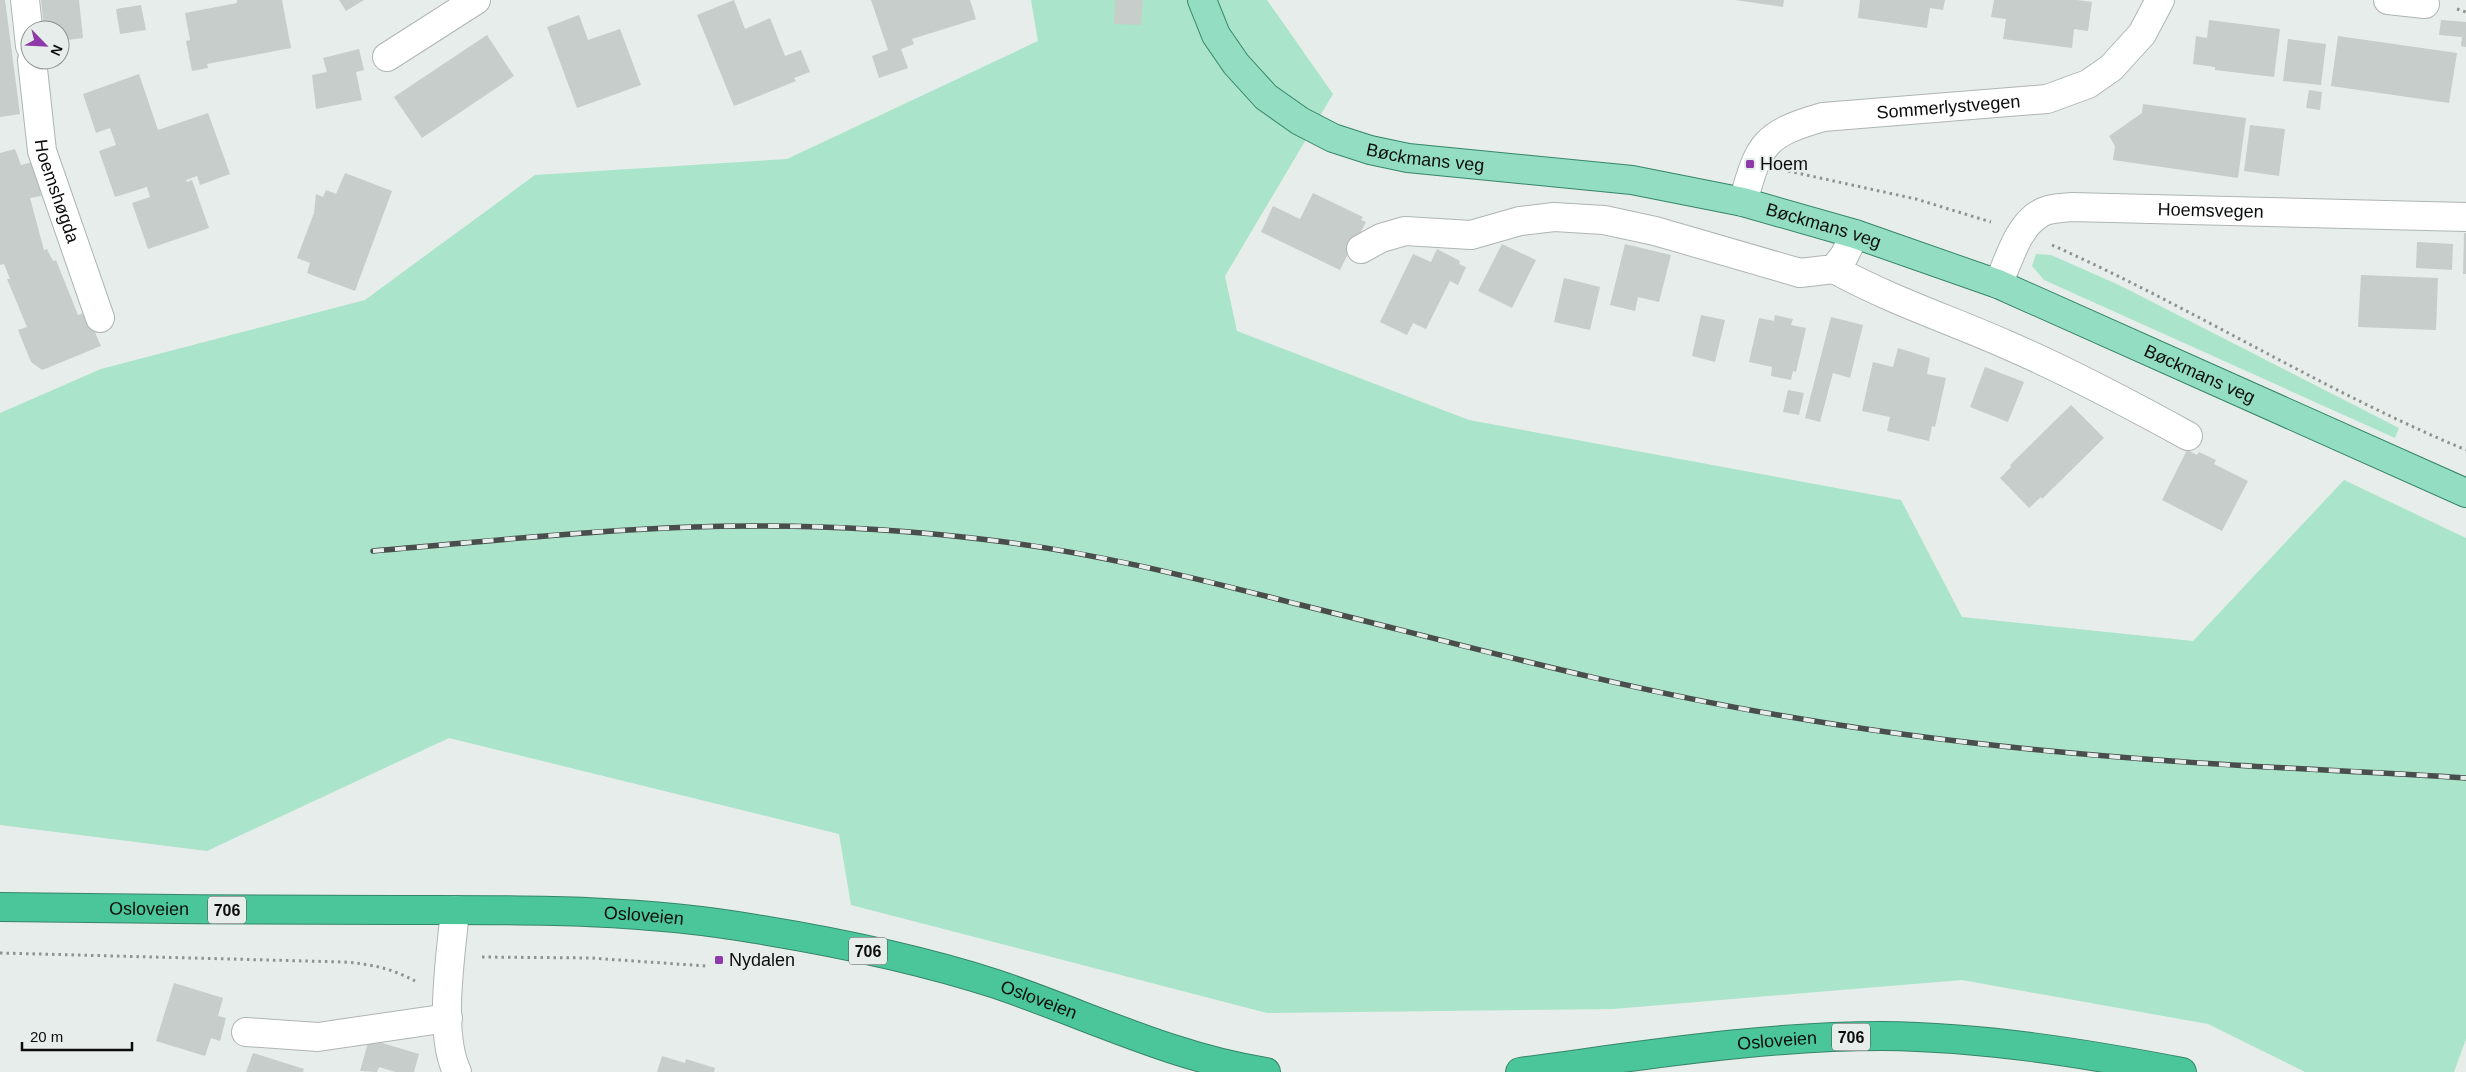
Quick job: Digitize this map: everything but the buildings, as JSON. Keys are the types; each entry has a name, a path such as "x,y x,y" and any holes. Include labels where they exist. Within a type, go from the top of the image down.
{"highway":[{"name":"Osloveien","path":"0,906 159,910 588,912 686,919 757,928 915,962 994,984 1177,1050 1266,1072"},
{"name":"Osloveien","path":"1520,1072 1678,1051 1816,1038 1881,1036 1984,1041 2083,1053 2182,1072"}],"main road":[{"name":"Bøckmans veg","path":"1202,0 1216,35 1236,64 1266,96 1300,121 1333,138 1408,158 1632,180 1743,202 1855,234 1998,284 2466,493"}],"street":[{"path":"25,0 27,20"},
{"path":"386,57 476,0"},
{"name":"Sommerlystvegen","path":"1743,202 1753,165 1772,137 1791,126 1823,117 2047,99 2088,84 2111,68 2142,34 2160,0"},
{"path":"2388,0 2425,4"},
{"name":"Hoemshøgda","path":"33,70 42,151 100,318"},
{"name":"Hoemsvegen","path":"1998,284 2022,231 2042,212 2072,206 2466,217"},
{"path":"1361,249 1381,238 1405,231 1471,235 1520,221 1554,217 1604,220 1655,231 1800,273 1834,269 1868,288 2015,348 2112,395 2188,436"},
{"path":"1834,269 1844,256 1855,234"},
{"path":"455,910 448,1012 448,1042 452,1062 457,1072"},
{"path":"246,1032 318,1037 448,1012"}],"path":[{"path":"1753,165 1822,177 1916,199 2022,231 2148,291 2414,428 2466,450"},
{"path":"0,953 374,964 398,972 416,982 432,1004 448,1012"},
{"path":"473,957 591,958 706,966"}],"green space":[{"path":"1031,0 1267,0 1333,94 1225,276 1237,331 1469,420 1901,500 1962,617 2193,641 2344,480 2466,538 2466,1039 2454,1072 2305,1072 2208,1024 1962,980 1613,1009 1267,1013 851,905 839,834 449,738 207,851 0,825 0,413 101,369 365,300 535,175 787,159 1038,41"},
{"path":"2036,254 2051,255 2119,285 2399,428 2395,438 2044,280 2032,266"}],"railway":[{"path":"373,551 570,534 717,526 850,528 961,537 1028,545 1146,567 1598,679 1718,704 1825,723 2015,748 2235,765 2466,778"}],"place":[{"name":"Hoem","path":"1750,164"},
{"name":"Nydalen","path":"719,960"}]}
